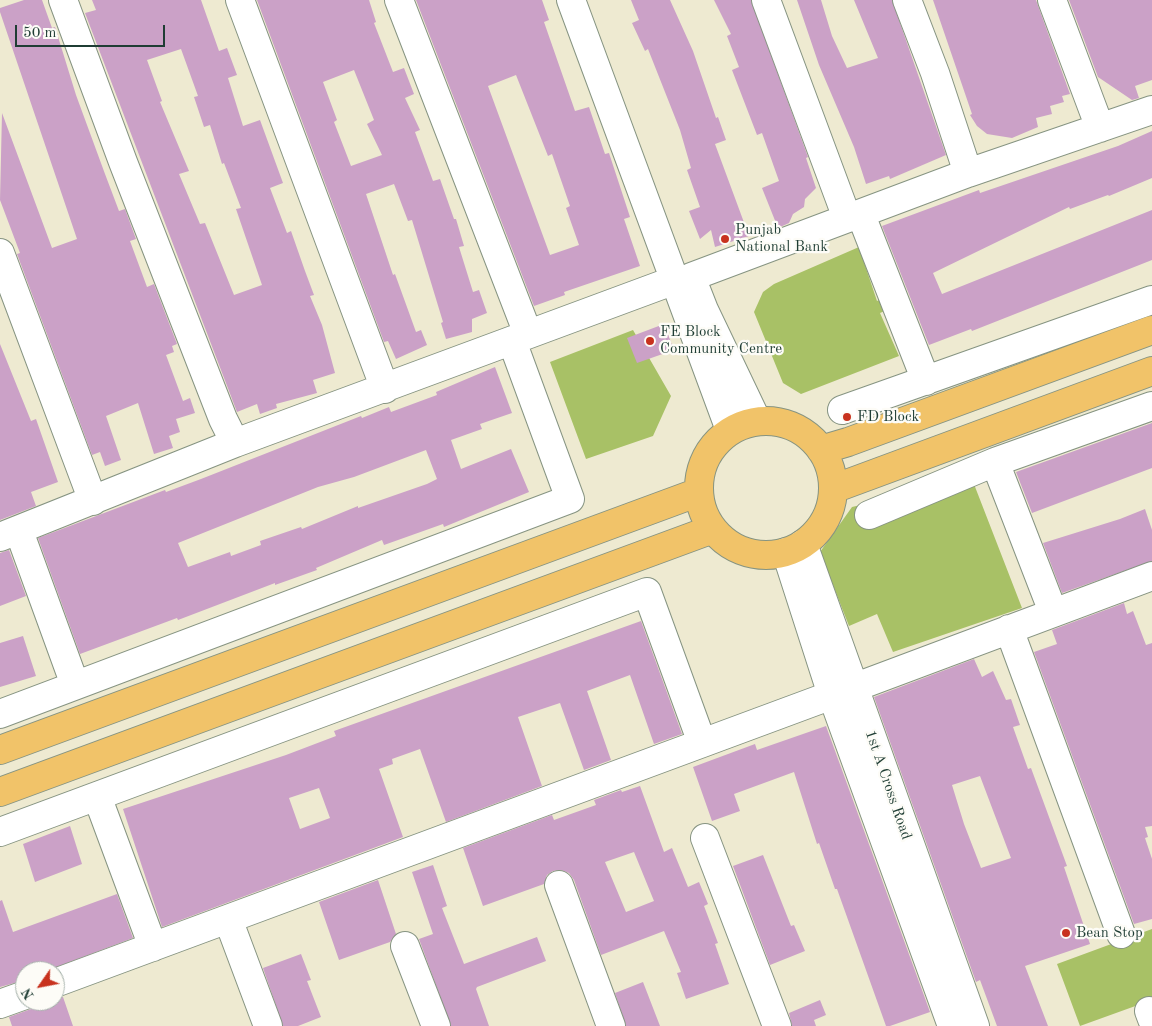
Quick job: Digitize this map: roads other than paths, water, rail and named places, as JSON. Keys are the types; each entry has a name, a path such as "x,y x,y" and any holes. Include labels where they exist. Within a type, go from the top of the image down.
{"main road":[{"path":"821,450 848,442 1152,330"},
{"path":"833,489 1152,371"},
{"path":"757,421 786,423 806,434 821,450 831,471 833,489 829,512 817,532 794,548 768,555 744,551 724,540 713,529 703,512 699,480 706,457 720,438 730,430 757,421"},
{"path":"0,750 699,492"},
{"path":"0,792 713,529"}],"street":[{"path":"63,0 140,208 222,419 235,443"},
{"path":"240,0 385,389"},
{"path":"0,714 570,499 520,337 399,0"},
{"path":"571,0 652,195 683,278 730,430"},
{"path":"589,0 652,195"},
{"path":"766,0 854,216 926,382"},
{"path":"907,0 935,73 968,173"},
{"path":"1052,0 1100,128"},
{"path":"75,685 10,534 235,443 385,389 520,337 968,173 1152,110"},
{"path":"0,253 93,501"},
{"path":"683,278 704,310 757,421"},
{"path":"842,410 926,382 1152,300"},
{"path":"869,515 995,462 1152,406"},
{"path":"995,462 1052,612"},
{"name":"1st A Cross Road","path":"794,548 842,692 878,789 974,1026"},
{"path":"65,979 1152,576"},
{"path":"0,832 647,592 702,743"},
{"path":"1009,629 1121,934"},
{"name":"1st A Cross Road","path":"878,789 952,1026"},
{"path":"97,796 153,947"},
{"path":"705,838 777,1026"},
{"path":"559,885 611,1026"},
{"path":"228,919 268,1026"},
{"path":"405,946 436,1026"},
{"path":"0,1004 15,999"}],"place":[{"name":"Punjab National Bank","path":"725,239"},
{"name":"FE Block Community Centre","path":"650,341"},
{"name":"FD Block","path":"847,417"},
{"name":"Bean Stop","path":"1066,933"}]}
